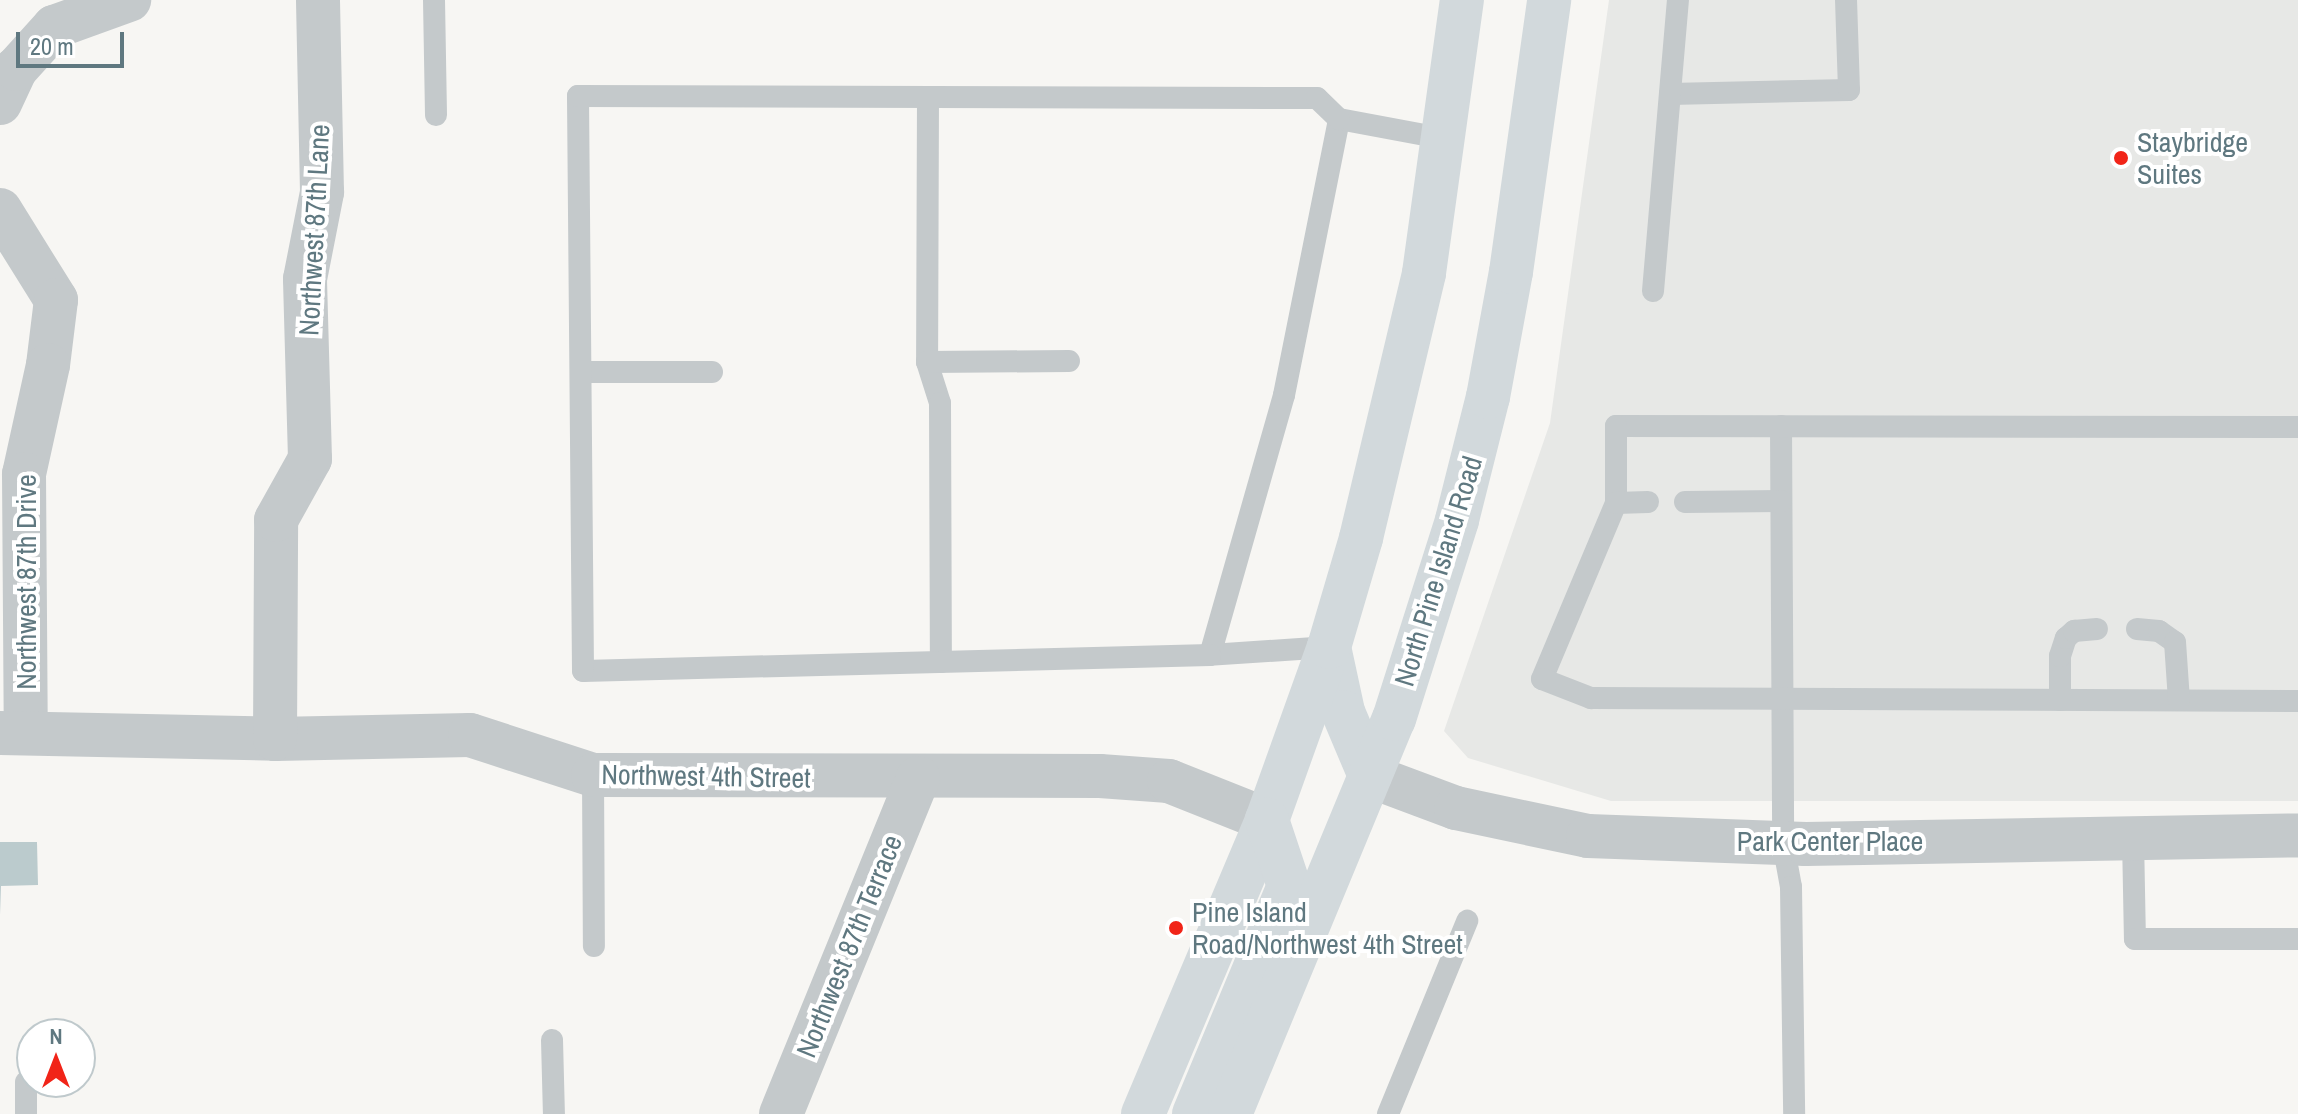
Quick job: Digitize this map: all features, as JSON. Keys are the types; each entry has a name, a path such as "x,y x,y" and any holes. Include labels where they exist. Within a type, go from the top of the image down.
{"main road":[{"path":"1143,1114 1267,820 1329,647 1395,407 1446,139 1462,0"},
{"name":"North Pine Island Road","path":"1230,1114 1394,719 1457,520 1488,397 1549,0"},
{"path":"1329,647 1343,712 1370,776"},
{"path":"1194,1114 1289,886 1267,820"}],"street":[{"path":"0,103 16,69 54,27 129,0"},
{"name":"Northwest 87th Lane","path":"275,739 276,520 310,459 305,279 322,192 318,0"},
{"name":"Northwest 87th Drive","path":"0,210 56,300 48,365 24,474 13,733"},
{"name":"Northwest 4th Street","path":"13,733 275,739 470,735 593,775 1100,776 1169,781 1267,820"},
{"name":"Park Center Place","path":"1370,776 1456,808 1588,836 1783,843 2298,835"},
{"name":"Northwest 87th Terrace","path":"781,1114 918,778"}],"lane":[{"path":"434,0 436,115"},
{"path":"1653,291 1678,0"},
{"path":"1670,94 1849,90 1846,0"},
{"path":"1329,647 1210,655 583,671 578,96 1317,98 1339,119 1446,139"},
{"path":"928,97 927,362 940,403 941,662"},
{"path":"1210,655 1284,395 1339,119"},
{"path":"927,362 1069,361"},
{"path":"581,372 712,372"},
{"path":"2298,427 1616,426 1616,503 1542,679 1591,698 2298,701"},
{"path":"1781,426 1783,843 1791,887 1794,1114"},
{"path":"1685,502 1781,501"},
{"path":"1616,503 1648,502"},
{"path":"2060,700 2060,656 2066,638 2074,631 2097,629"},
{"path":"2137,629 2159,631 2175,642 2179,700"},
{"path":"593,775 594,946"},
{"path":"2133,838 2135,939 2298,939"},
{"path":"1388,1114 1467,921"},
{"path":"552,1040 554,1114"}],"shaded area":[{"path":"1609,0 2298,0 2298,801 1611,801 1468,758 1444,731 1550,423"},
{"path":"0,842 37,842 38,885 1,886 0,915"}],"place":[{"name":"Staybridge Suites","path":"2121,158"},
{"name":"Pine Island Road/Northwest 4th Street","path":"1176,928"}]}
